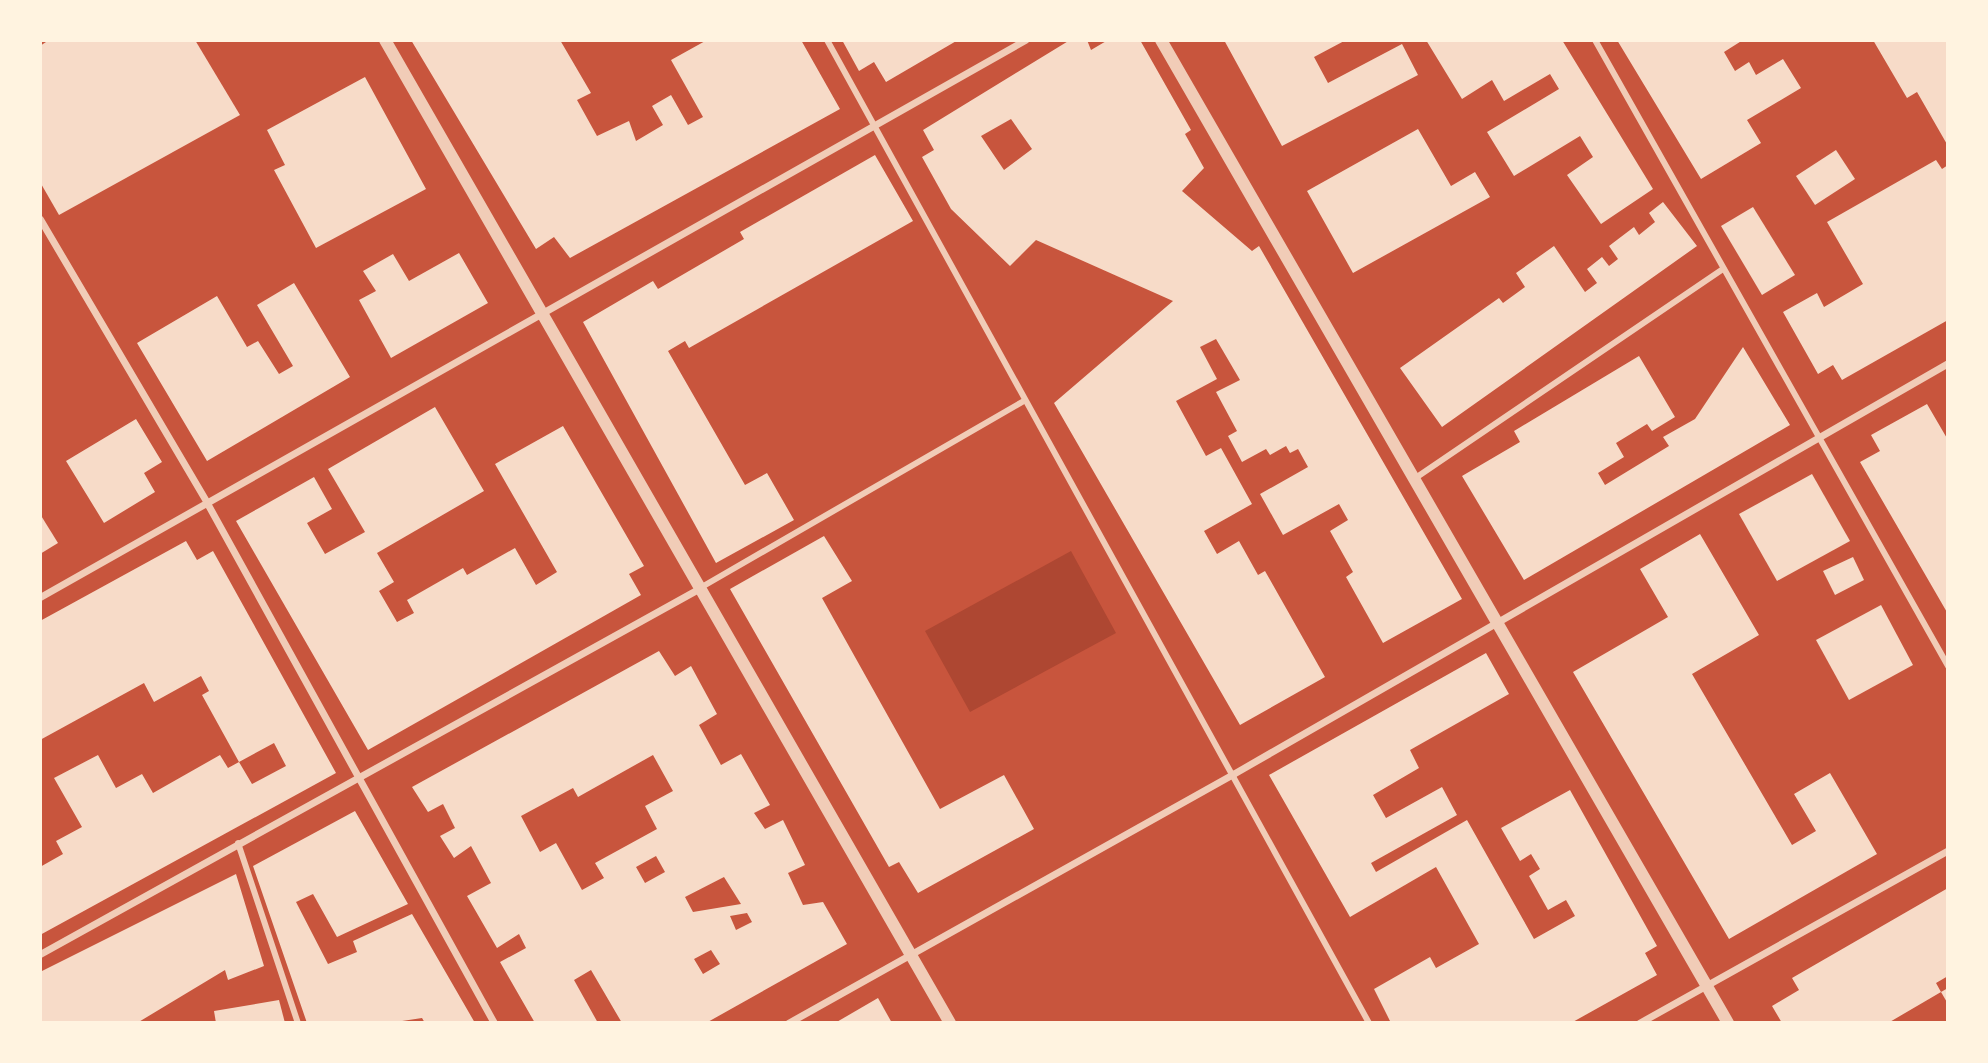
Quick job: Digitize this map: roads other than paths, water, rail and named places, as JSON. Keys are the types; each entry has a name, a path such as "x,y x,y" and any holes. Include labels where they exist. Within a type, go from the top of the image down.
{"street":[{"path":"385,40 950,1023"},
{"path":"827,40 1369,1023"},
{"path":"40,597 1026,40"},
{"path":"1161,40 1728,1023"},
{"path":"1595,40 1948,666"},
{"path":"40,219 207,503 361,776 494,1023"},
{"path":"1414,479 1723,268"},
{"path":"788,1023 1233,774 1817,435 1948,363"},
{"path":"40,954 700,588 1026,400"},
{"path":"238,843 298,1023"},
{"path":"1639,1023 1948,850"}]}
